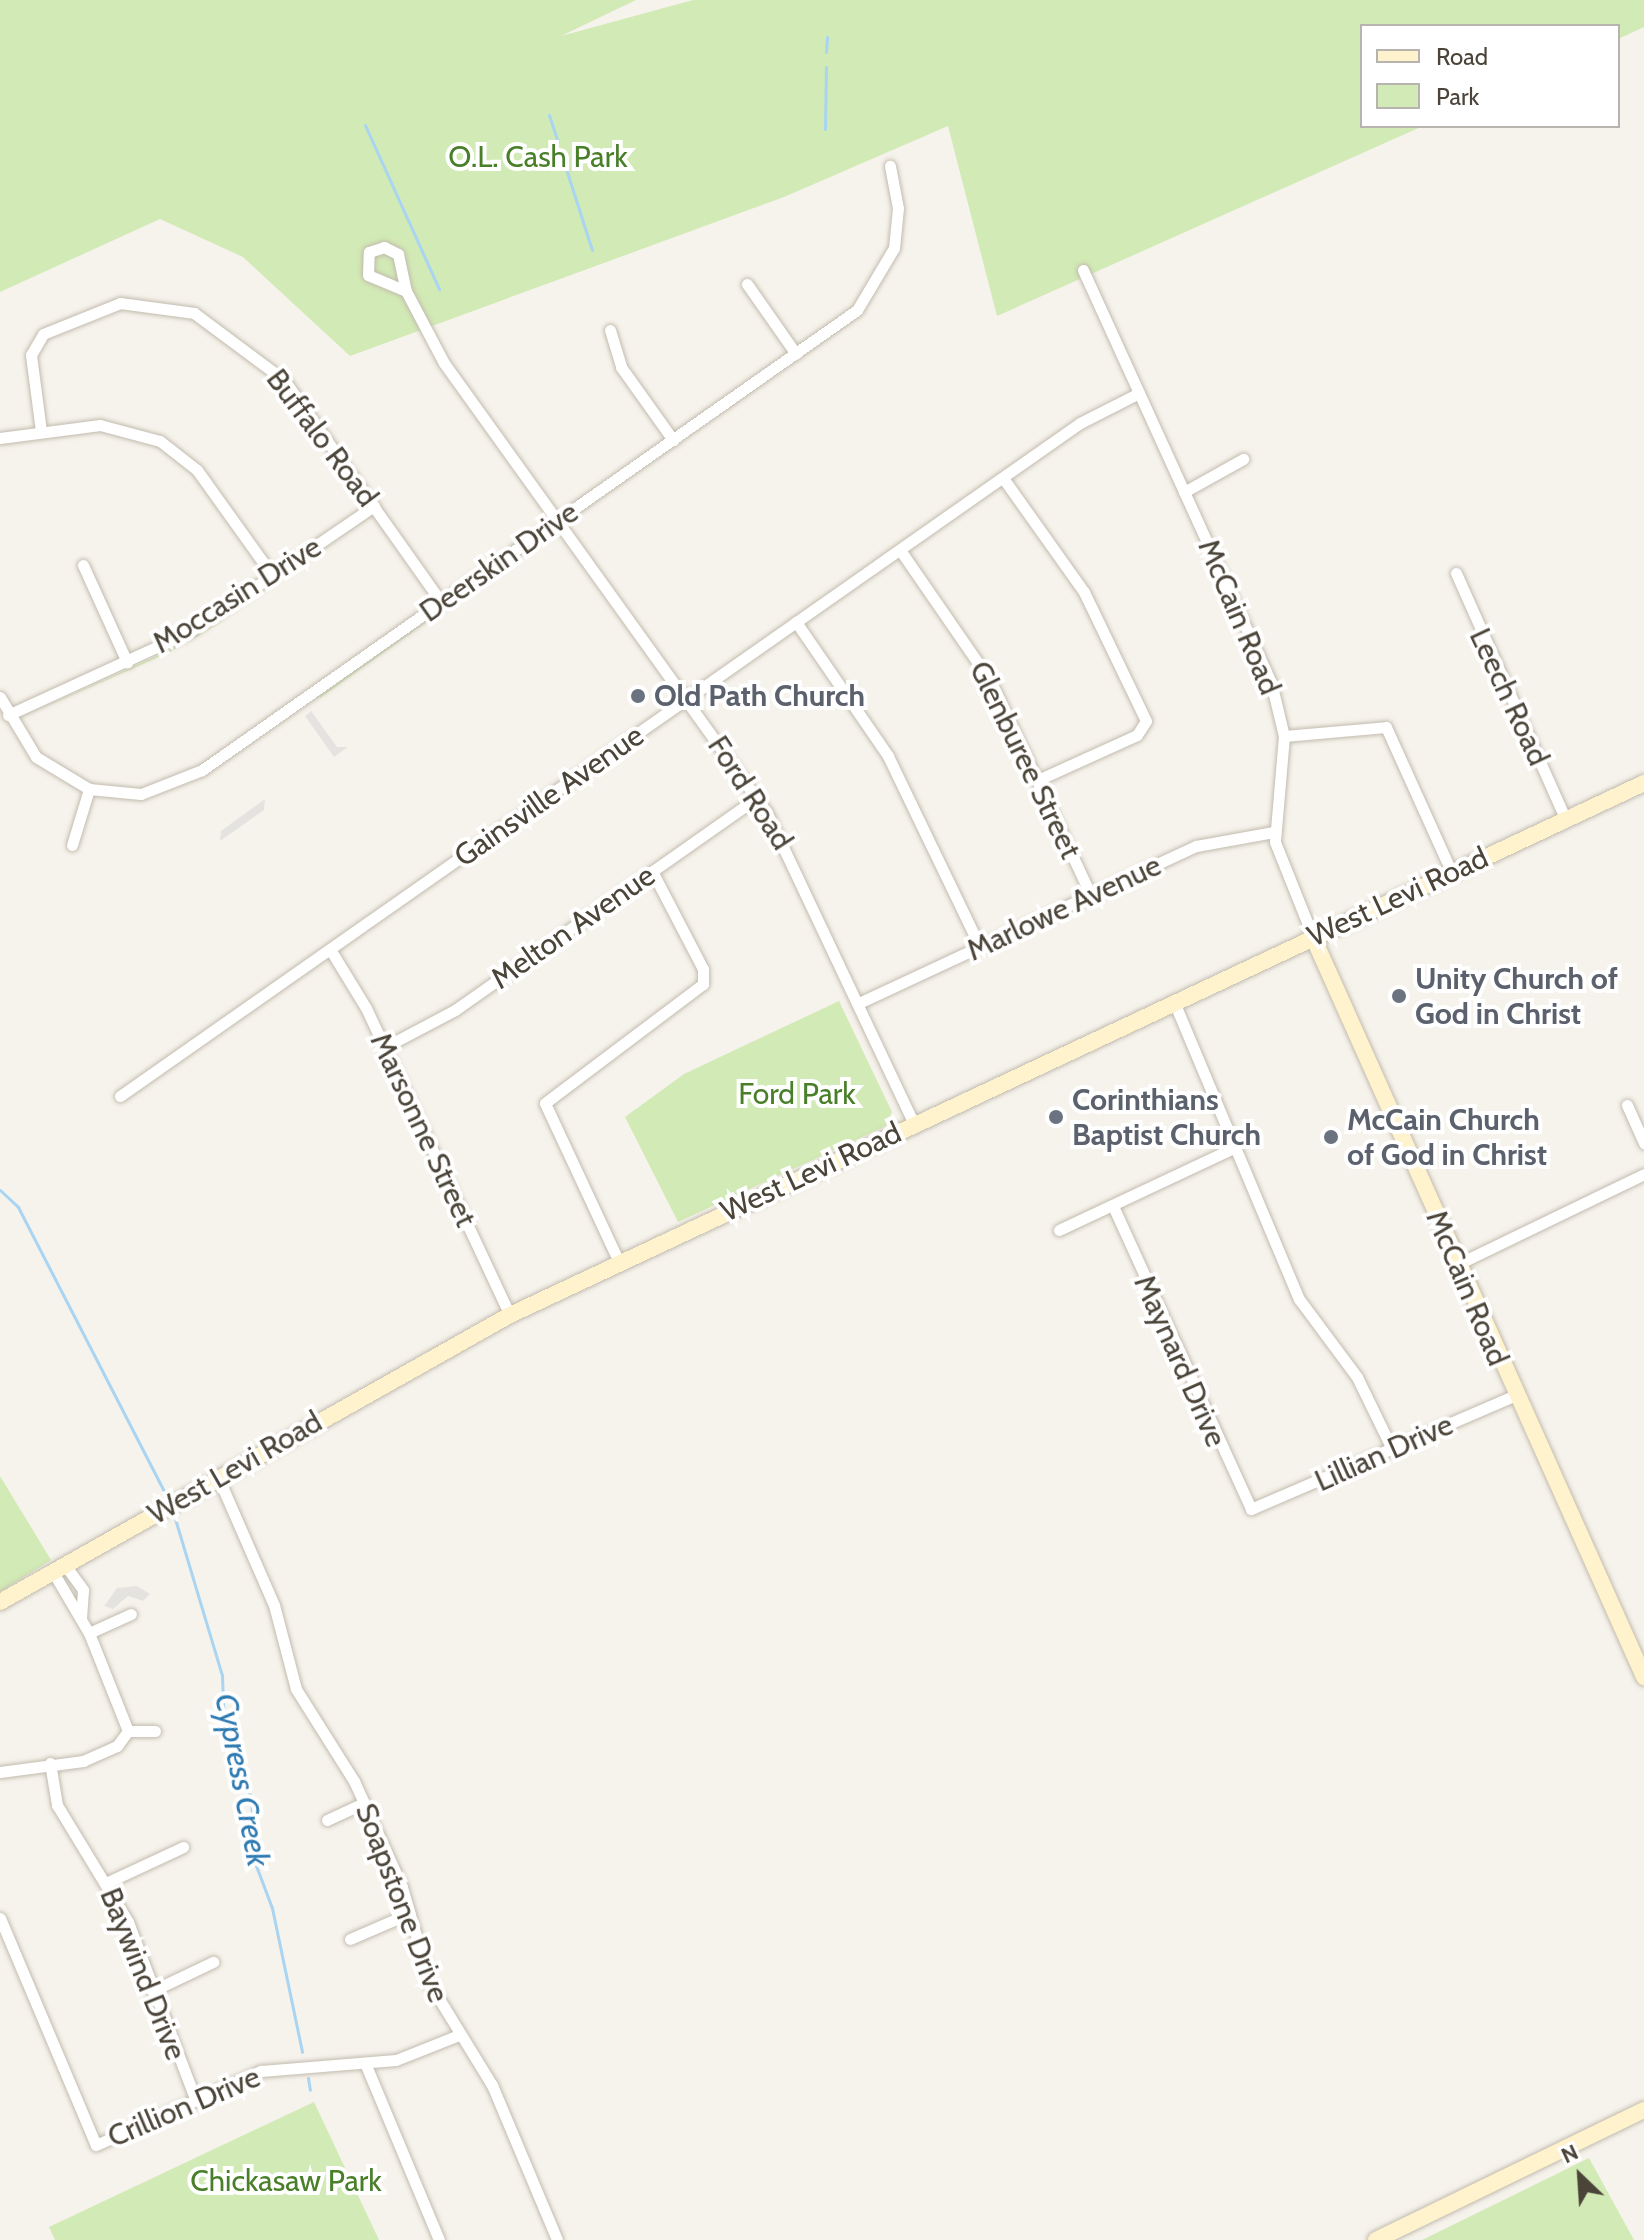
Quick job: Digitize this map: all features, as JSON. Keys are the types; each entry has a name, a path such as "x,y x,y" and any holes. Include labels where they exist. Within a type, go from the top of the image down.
{"street":[{"name":"Deerskin Drive","path":"0,697 8,715 36,757 89,789 141,794 185,779 442,603 857,310 883,277 899,220 890,166"},
{"name":"McCain Road","path":"1083,270 1265,669 1284,736 1274,832 1313,937 1513,1396 1644,1677"},
{"path":"747,284 796,354"},
{"name":"Ford Road","path":"406,291 427,335 561,518 757,798 859,1003 914,1124"},
{"name":"Buffalo Road","path":"41,431 31,366 37,340 102,307 165,304 211,322 274,369 442,603"},
{"path":"610,330 621,367 673,440"},
{"name":"Gainsville Avenue","path":"120,1096 1089,417 1139,393"},
{"path":"0,438 100,425 165,444 205,479 273,576"},
{"path":"1184,492 1243,459"},
{"path":"1003,478 1084,592 1146,721 1137,735 1038,780"},
{"name":"Moccasin Drive","path":"8,715 127,662 273,576 374,506"},
{"name":"Glenburee Street","path":"900,550 985,671 1091,895"},
{"path":"83,565 127,662"},
{"name":"Leech Road","path":"1456,573 1566,820"},
{"path":"796,622 888,756 980,947"},
{"path":"1284,736 1386,727 1451,871"},
{"name":"West Levi Road","path":"0,1602 510,1315 1644,783"},
{"path":"72,845 89,789"},
{"name":"Melton Avenue","path":"385,1047 455,1010 757,798"},
{"name":"Marlowe Avenue","path":"859,1003 1196,846 1274,832"},
{"path":"619,1262 545,1103 703,984 703,969 652,871"},
{"name":"Marsonne Street","path":"330,949 385,1047 510,1315"},
{"path":"1174,1002 1233,1148 1304,1309 1357,1377 1392,1449"},
{"path":"1627,1105 1644,1143"},
{"path":"1059,1230 1233,1148"},
{"path":"1458,1264 1644,1174"},
{"name":"Maynard Drive","path":"1113,1206 1234,1485 1255,1510"},
{"name":"Lillian Drive","path":"1255,1510 1513,1396"},
{"name":"Soapstone Drive","path":"218,1477 274,1605 296,1689 364,1803 410,1913 430,1984 492,2085 558,2239"},
{"path":"59,1568 84,1595 81,1618"},
{"path":"59,1568 128,1731"},
{"path":"89,1633 131,1614"},
{"path":"0,1772 92,1758 128,1731 155,1731"},
{"name":"Baywind Drive","path":"50,1763 57,1805 108,1882 196,2101"},
{"path":"327,1820 364,1803"},
{"path":"108,1882 183,1847"},
{"path":"350,1939 410,1913"},
{"name":"Crillion Drive","path":"0,1918 96,2145 276,2068 396,2060 459,2035"},
{"path":"152,1991 213,1962"},
{"path":"365,2063 439,2240"},
{"path":"1376,2240 1644,2110"}],"green space":[{"name":"O.L. Cash Park","path":"0,0 636,0 561,36 693,0 1644,0 1644,27 1620,38 1620,24 1360,24 1360,128 1419,128 997,316 948,126 784,197 350,356 243,257 160,219 0,292"},
{"path":"502,568 320,698 319,696"},
{"path":"229,618 168,653 27,715 155,657"},
{"name":"Ford Park","path":"839,1001 892,1112 886,1126 678,1222 625,1117 684,1074"},
{"path":"0,1476 51,1560 0,1592"},
{"name":"Chickasaw Park","path":"314,2102 379,2240 55,2240 49,2227"},
{"path":"1589,2158 1634,2240 1422,2240"}],"shaded area":[{"path":"311,711 337,747 348,747 334,757 305,716"},
{"path":"265,799 264,810 220,841 221,831"},
{"path":"137,1586 150,1594 143,1601 128,1596 113,1609 104,1606 117,1588"}],"waterway":[{"path":"826,52 827,37"},
{"path":"825,129 826,67"},
{"path":"549,115 558,142"},
{"path":"365,125 439,289"},
{"path":"560,150 592,250"},
{"name":"Cypress Creek","path":"0,1190 18,1207 167,1497"},
{"name":"Cypress Creek","path":"173,1512 222,1675 223,1706 251,1799 255,1863 272,1908 302,2052"},
{"name":"Cypress Creek","path":"308,2078 310,2090"}],"place":[{"name":"Old Path Church","path":"638,696"},
{"name":"Unity Church of God in Christ","path":"1399,996"},
{"name":"Corinthians Baptist Church","path":"1056,1117"},
{"name":"McCain Church of God in Christ","path":"1331,1137"}]}
